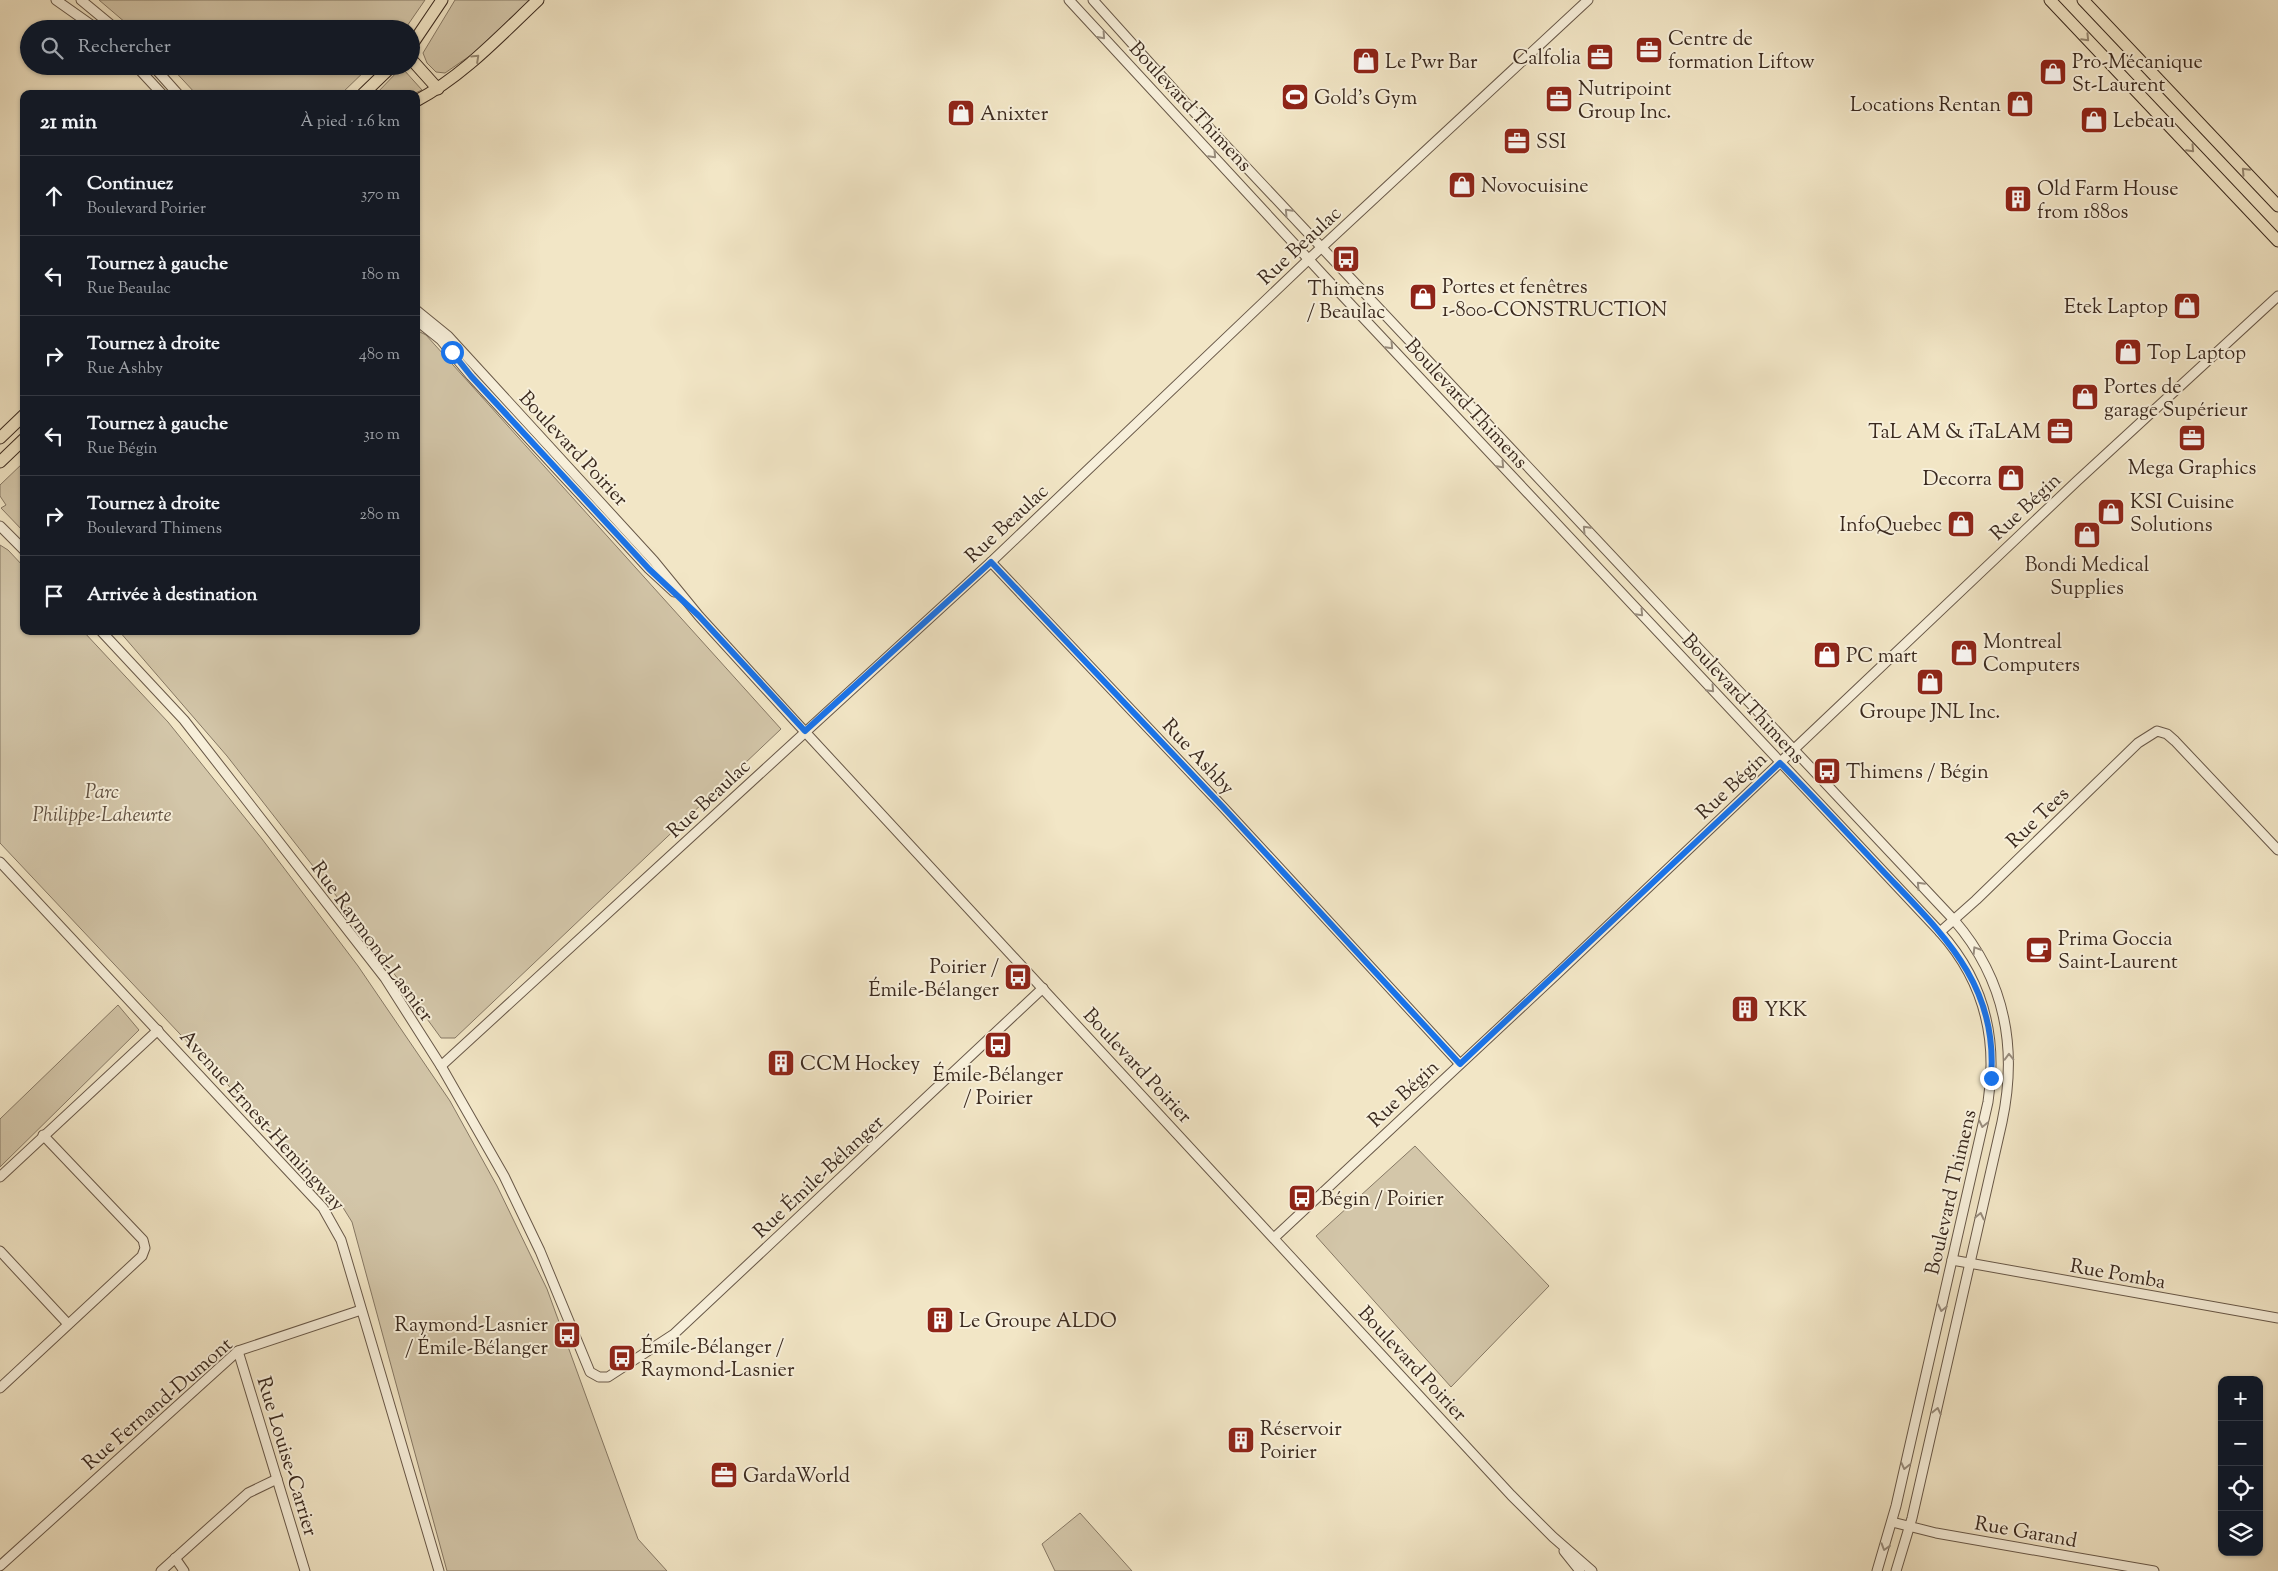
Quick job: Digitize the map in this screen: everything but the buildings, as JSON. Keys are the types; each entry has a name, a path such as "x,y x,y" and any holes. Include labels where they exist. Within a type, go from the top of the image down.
{"main road":[{"path":"420,33 442,0"},
{"path":"420,99 438,89 469,65 538,0"},
{"path":"2050,0 2278,241"},
{"path":"2084,0 2278,206"},
{"path":"420,69 438,89"},
{"path":"367,90 383,75"},
{"path":"0,438 20,419"},
{"path":"0,462 20,443"}],"street":[{"path":"56,0 84,20"},
{"path":"81,0 105,20"},
{"name":"Boulevard Thimens","path":"1070,0 1309,259 1940,932 1956,951 1977,990 1985,1014 1992,1052 1988,1102 1892,1522 1877,1571"},
{"name":"Boulevard Thimens","path":"1093,0 1171,87 1954,920 1975,948 1994,983 2005,1020 2010,1054 2005,1107 1910,1527 1896,1571"},
{"name":"Rue Beaulac","path":"441,1066 991,562 1309,259 1588,0"},
{"path":"144,75 158,90"},
{"path":"161,75 174,90"},
{"name":"Rue Bégin","path":"1274,1238 1794,750 2084,474 2278,296"},
{"name":"Boulevard Poirier","path":"420,313 448,336 654,561 699,616 1511,1495 1592,1571"},
{"name":"Boulevard Poirier","path":"420,323 441,340 471,376 649,569 699,616"},
{"path":"0,526 20,546"},
{"name":"Rue Ashby","path":"991,562 1223,807 1460,1064"},
{"path":"1606,577 1620,565"},
{"name":"Rue Raymond-Lasnier","path":"105,635 184,720 385,978 441,1066 504,1176 536,1242 590,1372 599,1377 608,1377"},
{"path":"1692,669 1705,656"},
{"name":"Rue Tees","path":"1940,932 2138,743 2149,734 2159,731 2167,734 2180,746 2278,850"},
{"name":"Avenue Ernest-Hemingway","path":"0,862 323,1208 341,1240 439,1571"},
{"name":"Rue Émile-Bélanger","path":"608,1377 674,1334 1043,988"},
{"path":"0,1176 158,1030"},
{"path":"0,1388 142,1256 145,1248 143,1240 43,1135"},
{"path":"0,1252 68,1324"},
{"name":"Rue Pomba","path":"1952,1260 2278,1318"},
{"name":"Rue Fernand-Dumont","path":"0,1566 238,1351 361,1310"},
{"name":"Rue Louise-Carrier","path":"238,1351 304,1571"},
{"path":"161,1571 248,1493 277,1479"},
{"name":"Rue Garand","path":"1892,1522 1910,1527 2154,1571"},
{"name":"Boulevard Poirier","path":"1553,1536 1580,1571"},
{"path":"175,1558 184,1571"}],"green space":[{"path":"99,0 425,0 411,20 122,20"},
{"path":"455,0 530,0 471,55 445,73 436,72 427,63 423,53"},
{"path":"178,75 361,75 345,90 192,90"},
{"path":"394,75 408,75 422,90 420,91 380,90"},
{"path":"420,332 426,335 781,729 455,1038 441,1038 352,916 227,756 122,635 420,635"},
{"path":"20,466 20,528 1,508 6,505 0,496 0,485"},
{"name":"Parc Philippe-Laheurte","path":"0,545 8,550 20,563 20,635 87,635 168,722 262,839 358,966 450,1101 497,1186 547,1289 638,1539 667,1571 447,1571 352,1222 342,1206 0,843"},
{"path":"118,1005 139,1030 0,1167 0,1119"},
{"path":"1415,1146 1549,1286 1451,1387 1316,1236"},
{"path":"1080,1513 1132,1571 1055,1571 1042,1544"}],"place":[{"name":"Centre de formation Liftow","path":"1649,50"},
{"name":"Calfolia","path":"1600,57"},
{"name":"Le Pwr Bar","path":"1366,61"},
{"name":"Pro-Mécanique St-Laurent","path":"2053,72"},
{"name":"Gold's Gym","path":"1295,97"},
{"name":"Nutripoint Group Inc.","path":"1559,99"},
{"name":"Locations Rentan","path":"2020,104"},
{"name":"Anixter","path":"961,113"},
{"name":"Lebeau","path":"2094,120"},
{"name":"SSI","path":"1517,141"},
{"name":"Novocuisine","path":"1462,185"},
{"name":"Old Farm House from 1880s","path":"2018,199"},
{"name":"Thimens / Beaulac","path":"1346,259"},
{"name":"Portes et fenêtres 1-800-CONSTRUCTION","path":"1423,297"},
{"name":"Etek Laptop","path":"2187,306"},
{"name":"Top Laptop","path":"2128,352"},
{"name":"Portes de garage Supérieur","path":"2085,397"},
{"name":"TaL AM & iTaLAM","path":"2060,431"},
{"name":"Mega Graphics","path":"2192,438"},
{"name":"Decorra","path":"2011,478"},
{"name":"KSI Cuisine Solutions","path":"2111,512"},
{"name":"InfoQuebec","path":"1961,524"},
{"name":"Bondi Medical Supplies","path":"2087,535"},
{"name":"Montreal Computers","path":"1964,653"},
{"name":"PC mart","path":"1827,655"},
{"name":"Groupe JNL Inc.","path":"1930,682"},
{"name":"Thimens / Bégin","path":"1827,771"},
{"name":"Prima Goccia Saint-Laurent","path":"2039,950"},
{"name":"Poirier / Émile-Bélanger","path":"1018,977"},
{"name":"YKK","path":"1745,1009"},
{"name":"Émile-Bélanger / Poirier","path":"998,1045"},
{"name":"CCM Hockey","path":"781,1063"},
{"name":"Bégin / Poirier","path":"1302,1198"},
{"name":"Le Groupe ALDO","path":"940,1320"},
{"name":"Raymond-Lasnier / Émile-Bélanger","path":"567,1335"},
{"name":"Émile-Bélanger / Raymond-Lasnier","path":"622,1358"},
{"name":"Réservoir Poirier","path":"1241,1440"},
{"name":"GardaWorld","path":"724,1475"}],"route":[{"path":"452,352 471,376 649,569 699,616 805,731 991,562 1223,807 1460,1064 1780,763 1956,951 1977,990 1985,1014 1992,1052 1991,1078"}]}
